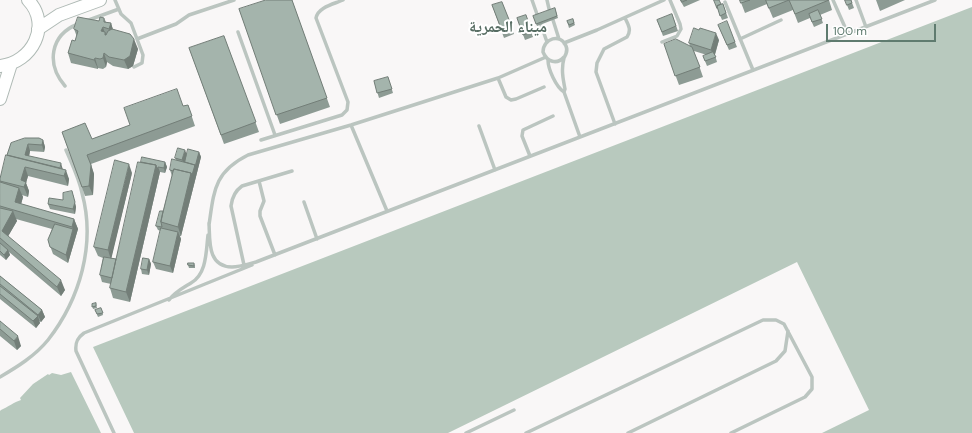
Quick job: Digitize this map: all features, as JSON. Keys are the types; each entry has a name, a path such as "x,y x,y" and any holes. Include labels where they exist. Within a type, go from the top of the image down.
{"main road":[{"path":"0,99 5,65 24,56 30,51 37,36 38,29 35,10 28,0"},
{"path":"38,29 59,15 100,0"}],"lane":[{"path":"116,0 121,14 131,23 143,59 142,63 134,67"},
{"path":"137,39 176,24 189,15 234,0"},
{"path":"261,140 342,115 347,110 348,102 316,18 316,14 320,10 343,0"},
{"path":"532,0 538,17"},
{"path":"547,0 550,13"},
{"path":"564,43 664,0"},
{"path":"662,42 677,36 681,29 670,0"},
{"path":"833,0 848,34"},
{"path":"856,0 866,27"},
{"path":"209,223 210,246 214,258 218,262 230,267 256,262 935,0"},
{"path":"725,2 753,70"},
{"path":"64,86 58,79 53,61 53,51 61,35 76,24 119,9"},
{"path":"615,124 598,78 596,67 598,58 604,49 628,35 630,28 625,18"},
{"path":"552,20 559,39 564,43 567,50 564,57 562,70 565,88 564,92 580,137"},
{"path":"740,39 781,20"},
{"path":"541,25 547,42"},
{"path":"238,32 275,135"},
{"path":"559,39 552,39 547,42 543,49 547,58 549,70 560,89 564,92"},
{"path":"547,58 551,61 558,62 564,57"},
{"path":"169,300 175,293 194,282 202,272 212,197 221,176 238,160 248,155 351,125 498,78 547,58"},
{"path":"498,78 506,97 511,100 544,87"},
{"path":"530,156 522,136 523,130 552,116"},
{"path":"351,125 387,212"},
{"path":"479,126 495,170"},
{"path":"0,377 32,355 48,340 70,305 78,285 84,264 87,243 87,218 83,194 66,150"},
{"path":"244,265 231,206 233,196 238,189 292,171"},
{"path":"259,181 264,201 260,211 260,216 275,255"},
{"path":"304,202 317,238"},
{"path":"114,433 76,351 76,343 78,339 84,334 169,300 256,262"},
{"path":"526,433 763,320 772,319 780,321 788,331 812,377 813,385 811,392 805,397 732,433"},
{"path":"628,433 776,361 785,351 788,331"},
{"path":"466,433 514,410"}],"shaded area":[{"path":"972,7 972,433 822,433 869,410 797,262 448,433 134,433 93,347"},
{"path":"71,372 101,433 0,433 1,410 21,400 20,398 33,384 48,374 49,375 52,373 61,375"}],"building":[{"path":"266,0 292,0 327,98 276,115 239,9"},
{"path":"714,0 719,0 721,4 717,6 717,8"},
{"path":"740,0 750,0 741,3"},
{"path":"766,0 789,0 769,8"},
{"path":"789,0 829,0 795,14"},
{"path":"845,0 851,0 852,3 847,5"},
{"path":"502,2 512,27 502,31 492,5"},
{"path":"723,4 726,13 720,16 717,6"},
{"path":"555,8 557,16 536,24 533,16"},
{"path":"818,10 822,19 812,22 809,14"},
{"path":"672,14 676,26 662,32 657,20"},
{"path":"526,15 532,32 523,35 517,18"},
{"path":"78,17 99,21 100,17 104,18 104,22 111,23 109,29 103,27 101,31 105,32 105,35 112,29 130,34 134,39 130,56 124,60 109,57 104,53 103,58 95,58 94,60 68,53 72,40 75,41 78,31 74,29"},
{"path":"573,19 574,23 569,25 567,21"},
{"path":"727,21 735,42 727,45 718,25"},
{"path":"694,28 699,30 700,28 716,33 711,50 689,43"},
{"path":"224,36 256,122 221,135 189,48"},
{"path":"676,39 692,47 700,67 675,76 664,44"},
{"path":"713,52 716,57 705,61 703,56"},
{"path":"388,77 392,89 377,93 374,81"},
{"path":"177,89 183,106 188,105 192,116 87,155 91,165 89,186 82,187 62,132 85,123 92,139 130,125 124,108"},
{"path":"25,138 39,138 43,140 42,145 28,144 25,155 61,163 60,168 7,155 11,143"},
{"path":"178,148 185,150 182,160 175,158"},
{"path":"188,149 199,152 195,167 195,165 185,162"},
{"path":"6,155 66,170 64,176 25,167 21,180 26,182 24,187 0,181"},
{"path":"142,157 165,162 164,168 158,167 157,170 156,165 141,162"},
{"path":"172,159 195,165 192,175 191,173 174,169 173,171 170,170"},
{"path":"115,160 129,164 108,250 94,247"},
{"path":"138,162 156,165 126,292 110,288"},
{"path":"174,169 191,173 178,227 161,222"},
{"path":"0,182 19,188 15,202 74,219 72,227 0,206"},
{"path":"72,191 75,202 73,209 48,204 49,198 63,200 63,193"},
{"path":"0,208 13,211 2,231 61,280 57,287 0,238"},
{"path":"160,211 163,211 161,222 162,227 156,226"},
{"path":"55,224 73,229 66,255 50,247 48,240"},
{"path":"161,228 178,232 170,266 153,262"},
{"path":"0,243 8,250 4,255 0,251"},
{"path":"104,257 116,259 112,278 100,275"},
{"path":"143,258 149,259 147,270 141,269"},
{"path":"188,263 194,263 194,266 188,265"},
{"path":"0,276 42,310 38,315 0,284"},
{"path":"0,286 38,316 33,321 0,294"},
{"path":"96,303 96,306 92,307 92,304"},
{"path":"101,308 103,313 97,314 95,310"},
{"path":"0,321 18,336 14,341 0,329"}],"district":[{"name":"ميناء الحمرية","path":"508,28"}]}
